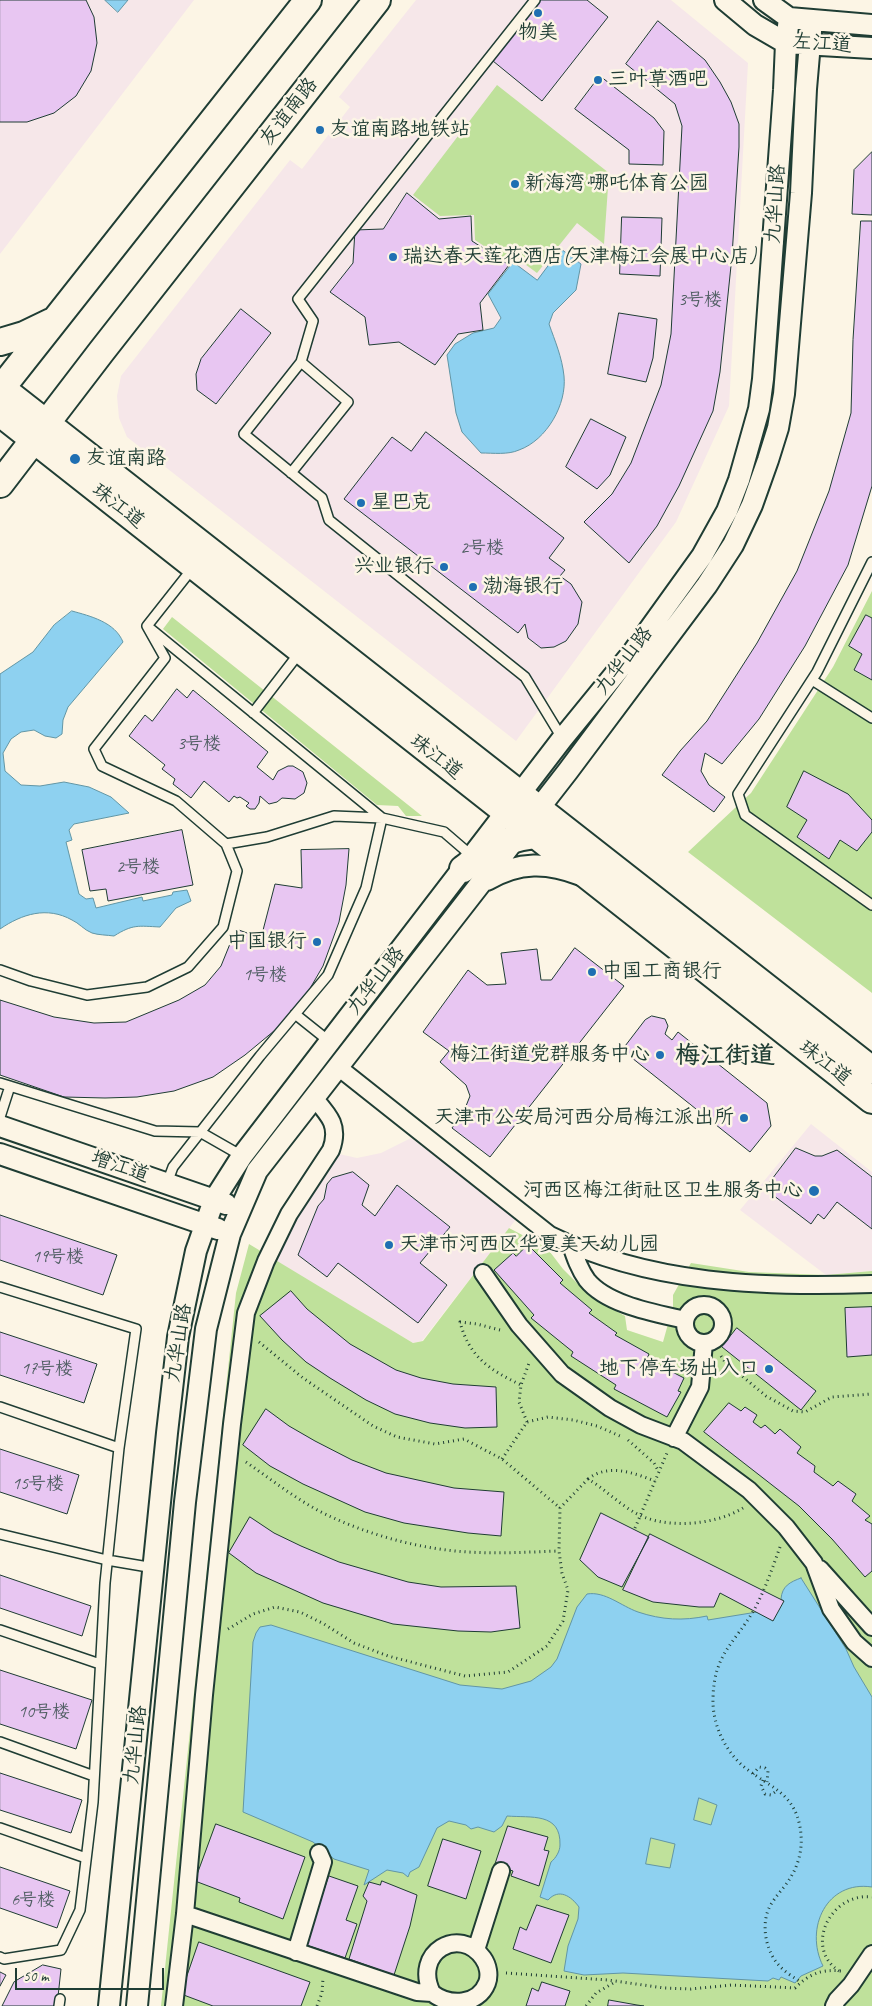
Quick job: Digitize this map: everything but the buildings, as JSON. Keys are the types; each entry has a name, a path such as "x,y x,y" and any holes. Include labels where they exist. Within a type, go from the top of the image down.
{"main road":[{"path":"0,395 56,320 308,0"},
{"name":"友谊南路","path":"0,484 377,0"},
{"path":"0,342 38,330 56,320"},
{"name":"珠江道","path":"0,395 39,432 194,566 301,651 523,819 598,869 872,1070"},
{"name":"珠江道","path":"39,432 523,819"},
{"path":"472,870 523,819"},
{"name":"珠江道","path":"598,869 872,1100"}],"street":[{"name":"左江道","path":"725,0 755,24 786,42 872,48"},
{"name":"左江道","path":"764,0 789,18 872,25"},
{"name":"九华山路","path":"523,819 562,739 633,652 702,556 727,511 746,458 759,409 763,379 789,18"},
{"name":"九华山路","path":"523,819 707,585 733,545 752,504 768,460 778,428 784,394 801,193 812,20"},
{"path":"472,870 500,872 528,865 598,869"},
{"name":"九华山路","path":"109,2006 178,1337 196,1251 214,1200 242,1156 330,1042 472,870"},
{"name":"九华山路","path":"137,2006 185,1502 206,1329 230,1234 257,1171 338,1067 472,870"},
{"path":"338,1067 550,1235 571,1245 677,1276 795,1285 872,1284"},
{"path":"174,2006 185,1914 209,1642 229,1450 246,1313 266,1261 289,1214 331,1150 335,1139 333,1122 314,1098"},
{"name":"增江道","path":"0,1126 240,1208"},
{"name":"增江道","path":"0,1154 230,1234"},
{"path":"571,1245 578,1267 588,1281 598,1289 628,1305 685,1320"},
{"path":"483,1273 518,1324 562,1374 610,1408 641,1425 682,1441 714,1463 758,1498 786,1527 814,1563 872,1627"},
{"path":"706,1305 710,1279"},
{"path":"706,1305 717,1310 723,1322 720,1334 708,1342 698,1342 689,1336 685,1320 695,1307 706,1305"},
{"path":"674,1438 700,1387 708,1342"},
{"path":"814,1563 831,1609 854,1642 872,1658"},
{"path":"296,1952 323,1862 319,1853"},
{"path":"476,1950 501,1871"},
{"path":"185,1914 417,1992 432,1992"},
{"path":"451,1944 462,1944 476,1950 486,1961 488,1971 488,1981 484,1991 468,2004 458,2006 439,2000 427,1983 428,1963 442,1947 451,1944"},
{"path":"834,2006 848,1975 872,1954"}],"lane":[{"path":"535,0 298,299 313,321 301,362 244,434 322,498 329,520 525,677 562,739"},
{"path":"291,473 348,402 301,362"},
{"path":"872,562 812,680 738,794 745,815 872,905"},
{"path":"147,626 194,566"},
{"path":"147,626 382,818"},
{"path":"0,970 31,981 87,995 147,987 188,967 223,926 236,871 226,844 176,801 102,766 94,749 165,658 147,626"},
{"path":"253,713 301,651"},
{"path":"812,680 872,718"},
{"path":"226,844 267,837 334,816 382,818 444,832 472,870"},
{"path":"167,1183 173,1167 200,1132 328,975 366,888 382,818"},
{"path":"295,1014 330,1042"},
{"path":"0,1083 155,1130 200,1132 242,1156"},
{"path":"0,1118 10,1086"},
{"path":"0,1287 136,1329 119,1448 107,1560 94,1776 80,1910 61,1950 4,1959 0,1957"},
{"path":"0,1407 119,1448"},
{"path":"0,1534 107,1560 154,1568"},
{"path":"0,1630 100,1664"},
{"path":"0,1742 94,1776"},
{"path":"0,1828 86,1858"}],"path":[{"path":"502,1331 496,1328 460,1322 464,1339 474,1354 488,1367 521,1385"},
{"path":"244,1328 303,1378 373,1426 397,1436 435,1444 464,1439 502,1459 560,1508"},
{"path":"708,1342 732,1368 766,1396 793,1411 805,1412 832,1397 872,1394"},
{"path":"527,1422 519,1402 521,1385 537,1347"},
{"path":"502,1459 527,1422 548,1417 597,1426 627,1439 654,1463 659,1472"},
{"path":"635,1528 674,1438"},
{"path":"229,1450 293,1495 325,1514 361,1529 402,1542 466,1552 559,1551"},
{"path":"209,1642 253,1614 275,1607 300,1612 324,1624 354,1643 388,1656 465,1676 508,1672 546,1646 563,1621 568,1590 562,1573 559,1551 560,1508 596,1473 611,1470 630,1472 655,1481"},
{"path":"588,1479 632,1512 671,1523 696,1523 723,1518 758,1498"},
{"path":"786,1527 766,1589 753,1612 724,1652 717,1668 713,1698 716,1722 725,1744 735,1759 753,1774 778,1790 789,1801 797,1818 801,1849 794,1870 770,1907 766,1918 766,1939 777,1963 801,1982"},
{"path":"753,1774 759,1767 765,1768 768,1771 765,1781 761,1786 765,1794 771,1794 778,1790"},
{"path":"848,1975 829,1960 823,1937 827,1920 836,1908 848,1900 859,1896 872,1897"},
{"path":"317,2006 323,1987 323,1961"},
{"path":"488,1971 691,1989 732,1985 795,1988 817,1972 827,1970 848,1975"},
{"path":"586,2006 602,1988 616,1982"}],"shaded area":[{"path":"0,0 194,0 0,254"},
{"path":"416,0 671,0 748,63 729,406 676,522 516,741 127,437 119,418 117,396 121,376 290,160 302,169 350,107 339,97"},
{"name":"河西区梅江街社区卫生服务中心","path":"811,1124 872,1172 872,1271 826,1275 740,1210"},
{"name":"天津市河西区华夏美天幼儿园","path":"411,1138 517,1218 422,1341 413,1343 276,1261 289,1228 339,1154 357,1158 381,1153"}],"green space":[{"name":"新海湾·哪吒体育公园","path":"497,85 609,173 604,244 577,223 537,273 514,256 508,262 475,240 474,215 440,216 413,195"},
{"path":"872,591 872,993 688,852 751,793 833,667"},
{"path":"172,617 422,816 406,816 398,806 377,805 163,629"},
{"path":"509,1228 547,1248 563,1269 591,1297 625,1316 627,1330 663,1342 673,1306 673,1295 691,1263 749,1272 826,1275 872,1271 872,2006 161,2006 236,1293 249,1244 413,1343 423,1341"}],"water":[{"path":"105,0 128,0 118,12"},
{"path":"561,249 581,264 576,290 553,313 549,324 560,356 564,376 562,398 558,409 546,430 529,445 510,453 481,453 462,432 456,413 447,355 455,344 473,333 494,328 501,318 488,294 513,262 537,280"},
{"path":"72,611 108,625 114,629 123,642 68,707 63,720 62,734 56,738 45,736 34,730 21,732 11,739 3,753 5,771 21,785 40,786 64,782 89,787 111,797 129,813 74,824 69,830 72,840 66,842 79,894 86,899 93,898 96,908 142,897 143,901 187,890 191,901 176,908 160,927 136,927 126,929 114,936 100,935 89,932 75,921 63,916 44,913 17,919 0,929 0,674 33,652 54,625"},
{"path":"801,1578 846,1649 854,1667 872,1697 872,1887 856,1887 843,1891 832,1899 818,1922 816,1937 823,1966 801,1976 795,1983 781,1977 779,1980 773,1978 768,1981 623,1973 584,1975 564,1971 568,1946 578,1919 579,1907 565,1895 556,1894 548,1900 540,1897 551,1862 555,1858 560,1845 556,1827 543,1819 507,1816 502,1826 494,1832 478,1827 471,1829 466,1825 449,1821 437,1828 419,1867 410,1872 408,1877 403,1873 387,1870 364,1885 369,1870 334,1859 313,1842 243,1812 253,1642 260,1627 271,1625 460,1685 502,1689 531,1681 551,1667 557,1659 577,1607 587,1594 607,1597 638,1612 656,1617 689,1619 707,1616 708,1620 757,1612 784,1601 781,1599 785,1588 790,1583","holes":["699,1798 717,1805 711,1825 694,1820","651,1838 675,1844 670,1868 646,1864"]}],"place":[{"name":"物美","path":"538,13"},
{"name":"三叶草酒吧","path":"598,80"},
{"name":"友谊南路地铁站","path":"320,130"},
{"name":"新海湾·哪吒体育公园","path":"515,184"},
{"name":"瑞达春天莲花酒店(天津梅江会展中心店)","path":"393,257"},
{"name":"友谊南路","path":"75,459"},
{"name":"星巴克","path":"361,503"},
{"name":"兴业银行","path":"444,567"},
{"name":"渤海银行","path":"473,587"},
{"name":"中国银行","path":"317,942"},
{"name":"中国工商银行","path":"592,972"},
{"name":"梅江街道党群服务中心","path":"660,1055"},
{"name":"天津市公安局河西分局梅江派出所","path":"744,1118"},
{"name":"河西区梅江街社区卫生服务中心","path":"814,1191"},
{"name":"天津市河西区华夏美天幼儿园","path":"389,1245"},
{"name":"地下停车场出入口","path":"769,1369"}],"district":[{"name":"梅江街道","path":"725,1056"}]}
